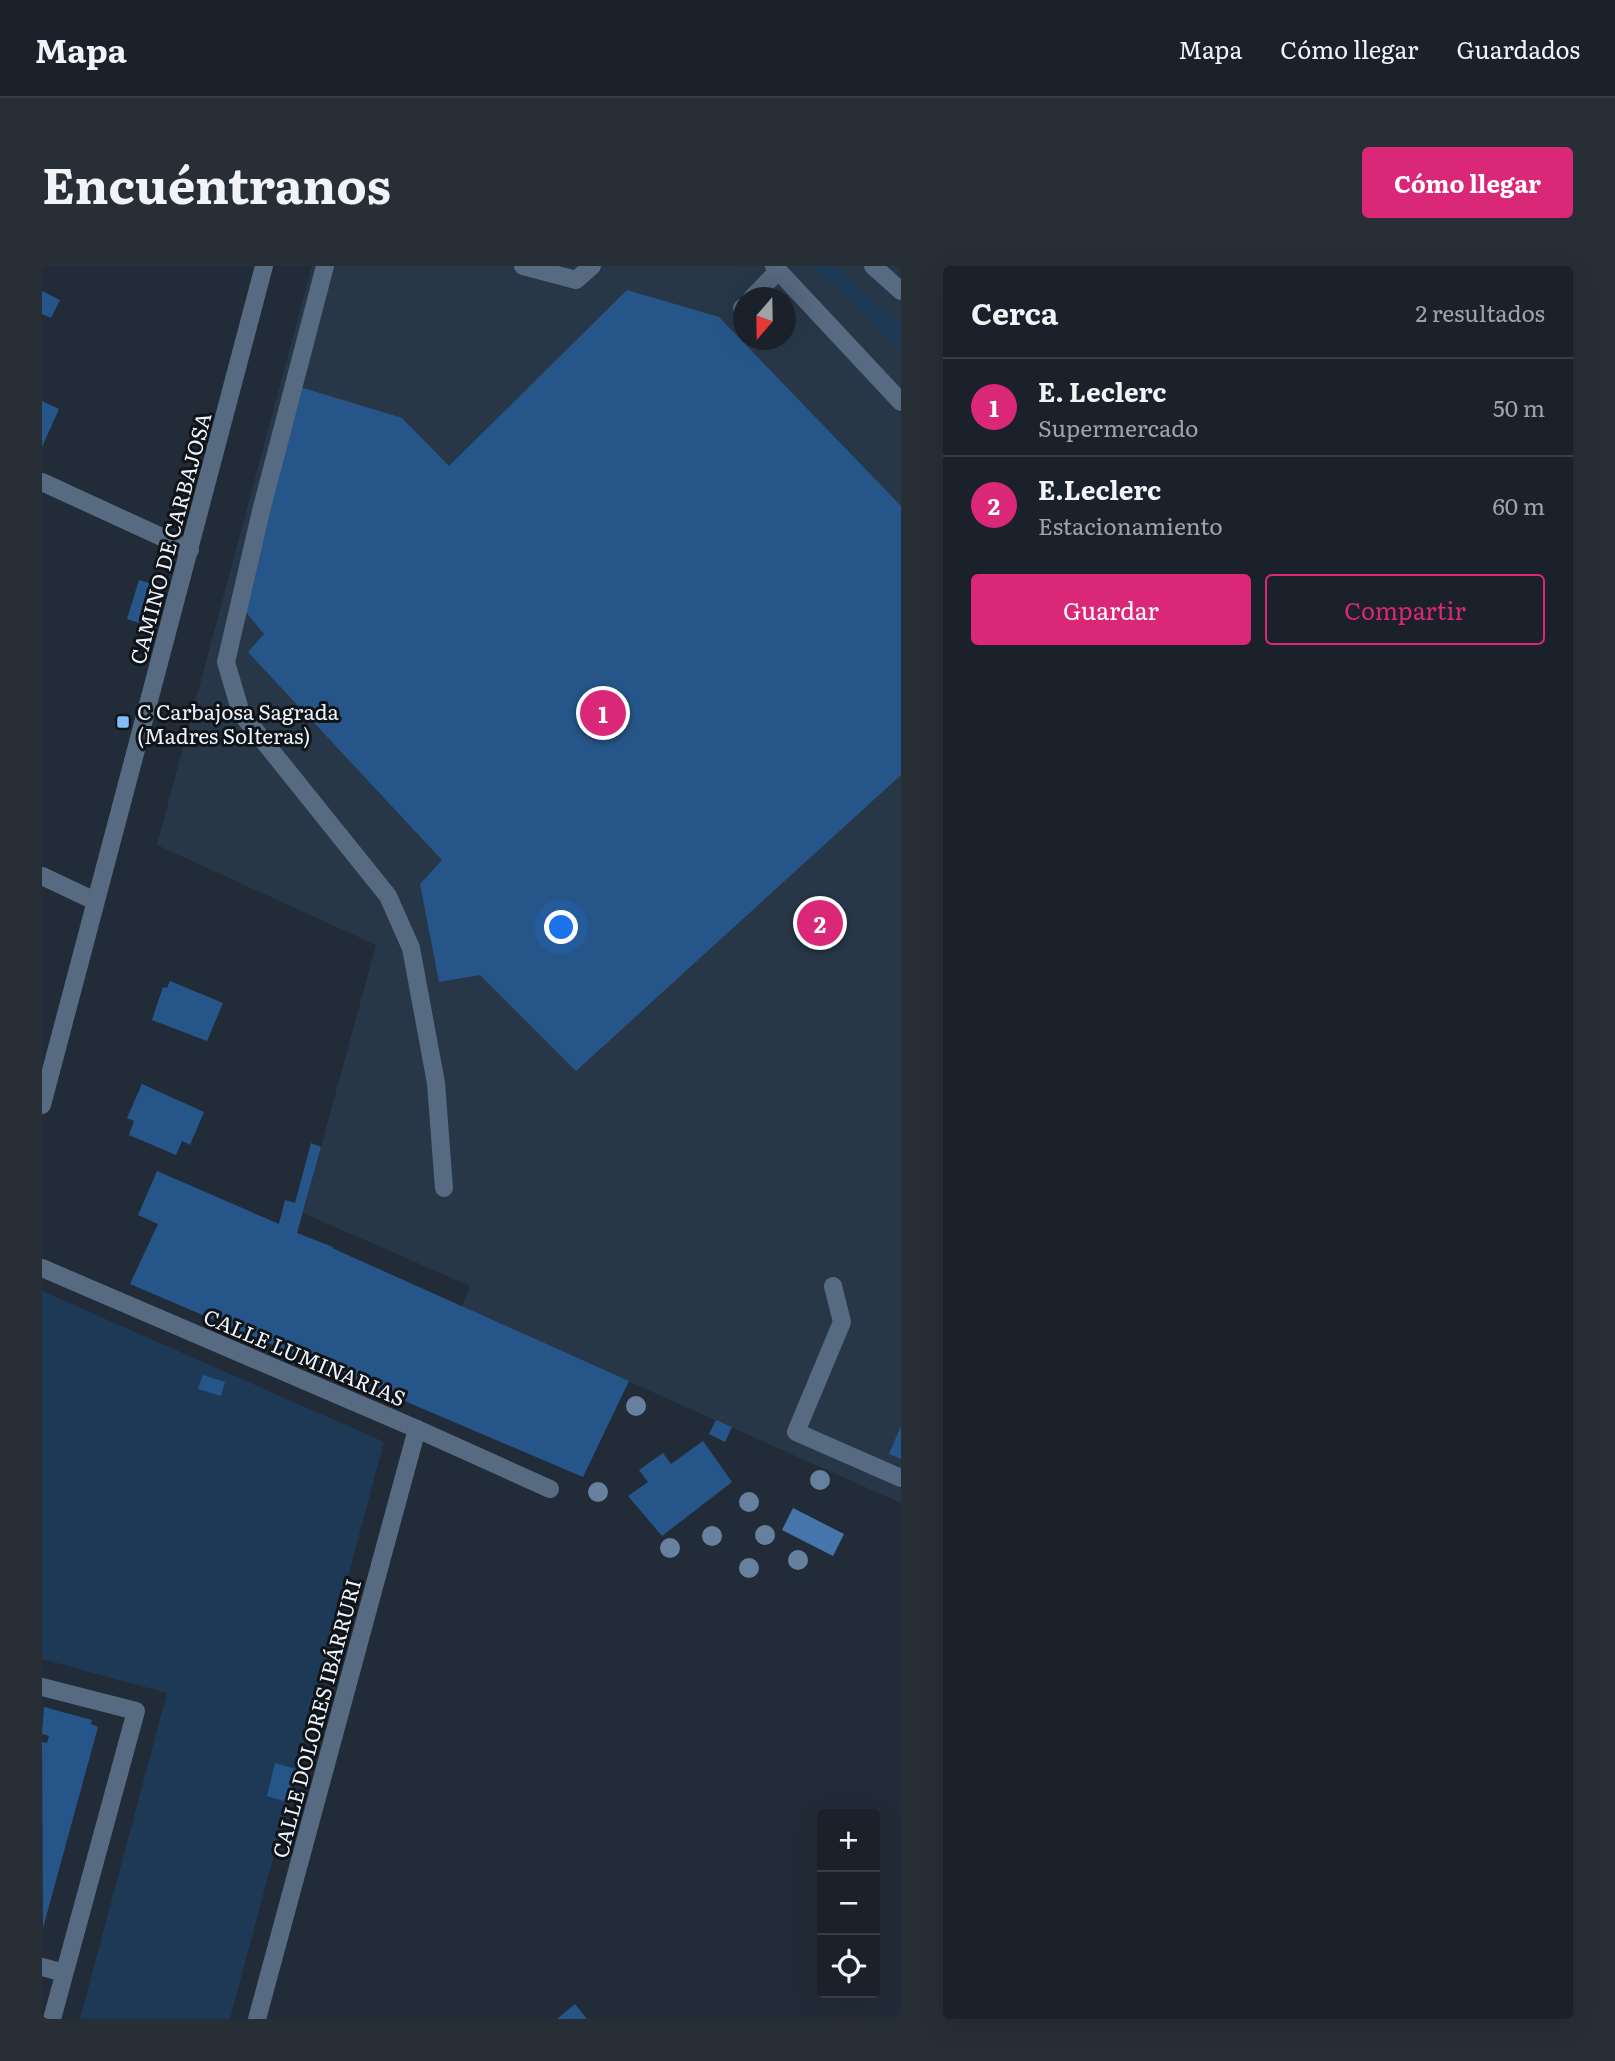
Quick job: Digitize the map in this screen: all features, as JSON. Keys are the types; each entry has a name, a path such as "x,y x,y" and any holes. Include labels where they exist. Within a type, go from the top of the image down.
{"street":[{"name":"CAMINO DE CARBAJOSA","path":"42,1105 264,266"},
{"path":"325,266 261,511 226,662 241,713 388,896 411,948 436,1083 444,1188"},
{"path":"523,266 576,280 592,266"},
{"path":"873,266 901,291"},
{"path":"760,287 776,268 901,402"},
{"path":"42,482 190,550"},
{"path":"42,876 95,901"},
{"name":"CALLE LUMINARIAS","path":"42,1268 550,1489"},
{"path":"833,1286 842,1322 796,1432 901,1478"},
{"name":"CALLE DOLORES IBÁRRURI","path":"257,2019 417,1429"},
{"path":"42,1687 136,1711 52,2019"},
{"path":"42,1967 64,1973"}],"shaded area":[{"path":"312,266 901,266 901,1503 462,1307 470,1286 303,1213 376,945 157,845"},
{"path":"811,266 833,266 901,325 901,352 866,314"},
{"path":"42,1291 384,1442 230,2019 80,2019 167,1693 42,1659"},
{"path":"793,1508 844,1534 833,1556 782,1530"}],"building":[{"path":"627,290 719,317 733,332 733,350 751,350 901,506 901,775 576,1071 480,975 439,982 420,884 442,860 248,652 264,634 245,611 300,387 402,418 449,466"},
{"path":"42,291 60,300 51,318 42,314"},
{"path":"42,401 59,409 42,447"},
{"path":"139,580 149,583 139,623 127,619"},
{"path":"170,981 223,1003 207,1041 152,1020 163,987 167,988"},
{"path":"142,1084 204,1112 190,1145 182,1141 176,1155 129,1135 134,1121 127,1118"},
{"path":"311,1143 321,1147 297,1233 629,1381 583,1477 130,1284 158,1224 138,1215 157,1171 279,1224 285,1200 295,1203"},
{"path":"203,1375 225,1382 221,1396 198,1389"},
{"path":"716,1420 732,1427 725,1442 709,1434"},
{"path":"901,1426 901,1459 889,1454"},
{"path":"703,1441 732,1482 662,1536 628,1496 648,1482 639,1470 663,1453 671,1464"},
{"path":"44,1707 92,1720 91,1724 98,1727 43,1928 42,1742 47,1743 49,1736 42,1734"},
{"path":"275,1763 296,1769 287,1802 267,1796"},
{"path":"575,2004 587,2019 557,2019"}],"place":[{"name":"E. Leclerc","path":"603,713"},
{"name":"C Carbajosa Sagrada (Madres Solteras)","path":"123,722"},
{"name":"E.Leclerc","path":"820,923"}]}
